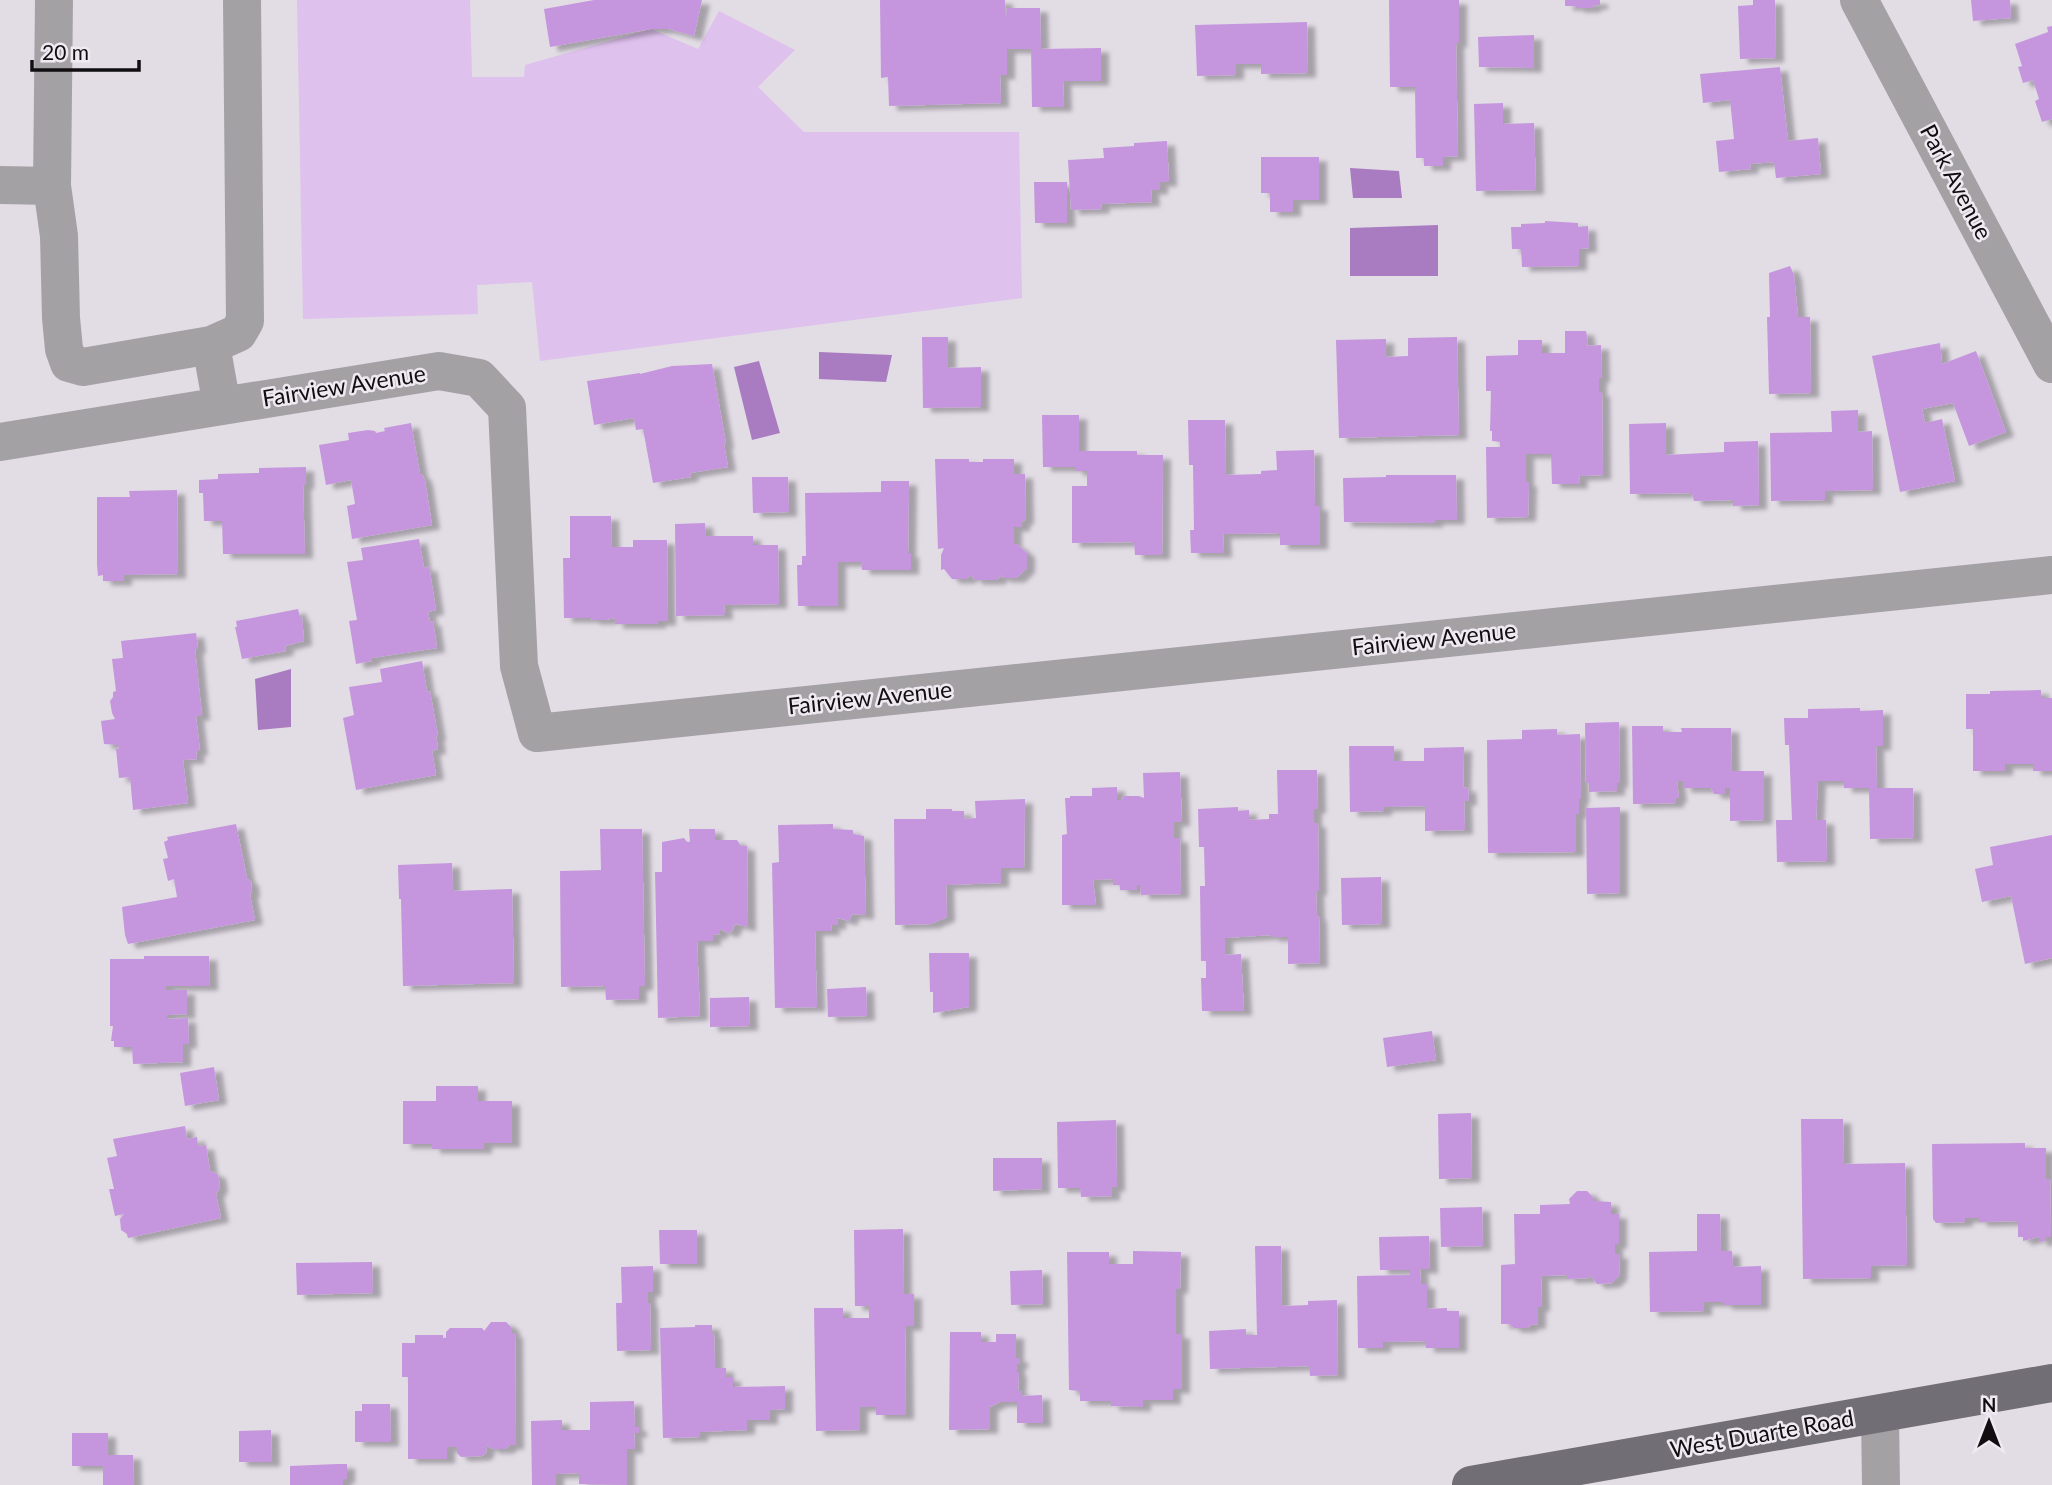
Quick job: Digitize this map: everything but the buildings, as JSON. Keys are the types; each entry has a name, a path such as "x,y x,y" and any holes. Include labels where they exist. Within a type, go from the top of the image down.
{"main road":[{"name":"West Duarte Road","path":"1471,1485 2052,1383"}],"street":[{"path":"54,0 52,186 59,236 61,318 64,349 69,363 83,367 211,345 238,333 245,321 242,0"},
{"name":"Park Avenue","path":"1859,0 2052,364"},
{"path":"0,185 52,186"},
{"path":"211,345 222,406"},
{"path":"125,360 133,420"},
{"name":"Fairview Avenue","path":"0,442 439,371 479,378 507,408 519,666 537,733 2052,575"},
{"path":"1880,1414 1881,1485"}],"shaded area":[{"path":"297,0 470,0 472,77 524,77 525,65 651,29 698,49 719,11 795,50 758,87 804,132 1019,132 1022,298 540,361 532,282 477,285 478,314 303,319"},
{"path":"1350,168 1399,171 1402,198 1353,198"},
{"path":"1438,225 1438,276 1350,276 1350,228"},
{"path":"819,352 892,355 886,382 819,379"},
{"path":"759,361 780,433 752,440 734,367"},
{"path":"291,669 291,727 258,730 255,679"}]}
